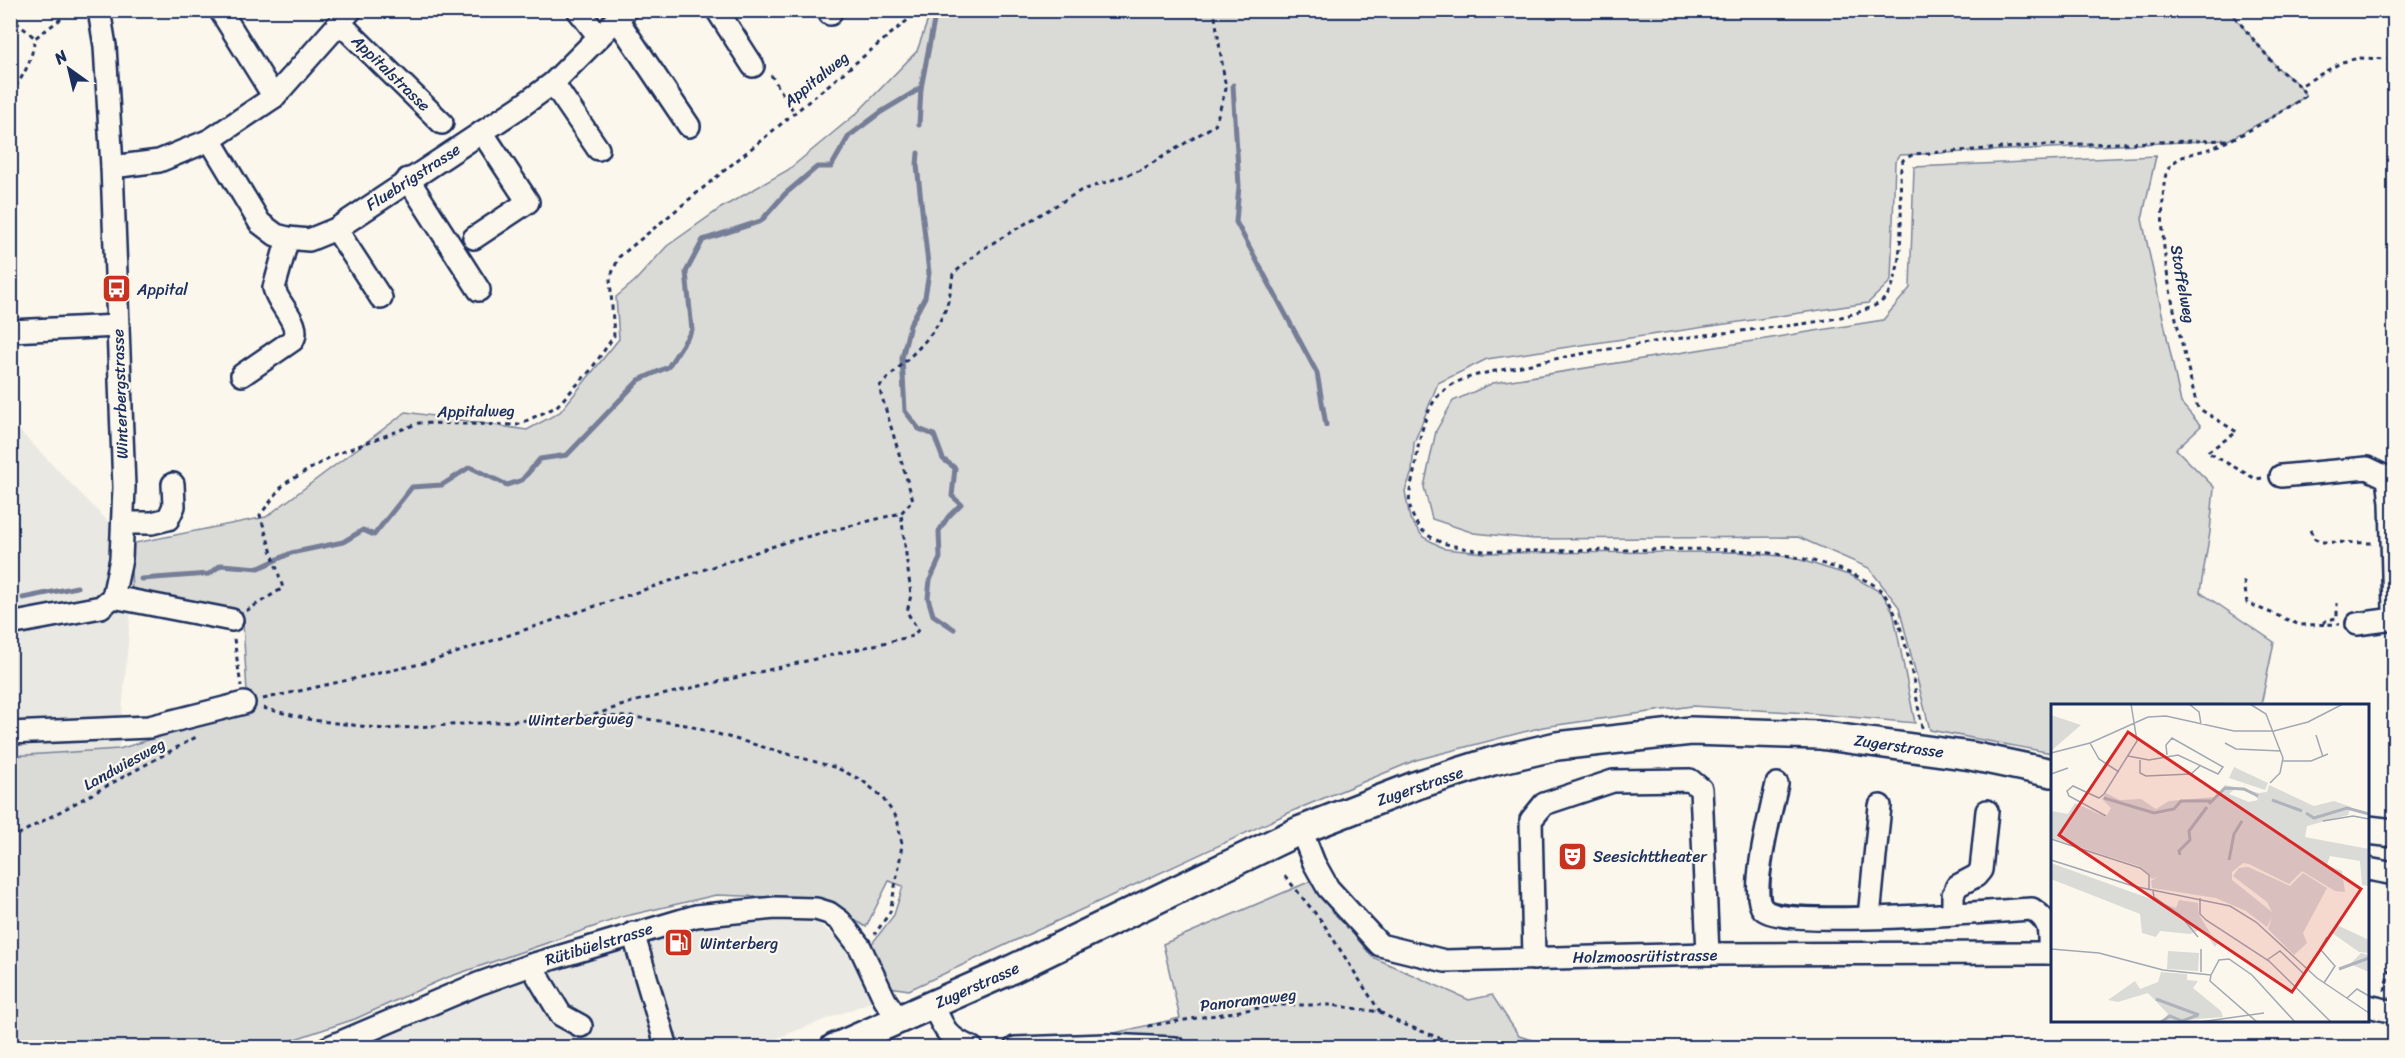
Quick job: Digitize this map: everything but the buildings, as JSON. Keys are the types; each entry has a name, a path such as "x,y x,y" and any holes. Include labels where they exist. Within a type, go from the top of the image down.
{"main road":[{"name":"Zugerstrasse","path":"834,1047 1002,974 1301,831 1418,785 1492,761 1557,746 1691,731 1819,735 1971,756 2051,773"},
{"path":"2369,830 2394,833"}],"street":[{"name":"Winterbergstrasse","path":"99,10 105,46 112,167 124,487 121,560 113,597"},
{"path":"220,10 274,97"},
{"path":"578,10 599,37"},
{"path":"717,10 753,66"},
{"path":"621,15 689,126"},
{"name":"Fluebrigstrasse","path":"288,238 309,240 336,229 408,179 482,132 553,83 621,15"},
{"name":"Appitalstrasse","path":"112,167 159,161 210,140 274,97 346,17 442,123"},
{"path":"553,83 598,149"},
{"path":"474,238 528,202 482,132"},
{"path":"210,140 260,223 276,235 288,238 274,288 276,296 296,328 296,334 293,340 242,375"},
{"path":"408,179 479,290"},
{"path":"336,229 381,298"},
{"path":"10,331 118,326"},
{"path":"2281,476 2367,468 2388,478 2391,503 2394,610"},
{"path":"123,524 152,523 168,519 174,506 173,484"},
{"path":"10,624 101,607 113,597 232,620"},
{"path":"2357,624 2394,619"},
{"path":"10,734 149,727 244,703"},
{"path":"1534,959 1531,820 1544,804 1613,781 1690,780 1701,789 1708,954"},
{"path":"1777,784 1762,851 1758,898 1763,910 1774,916 1839,919 2032,909 2044,916 2049,927 2051,953"},
{"path":"1869,917 1880,806"},
{"path":"1953,913 1953,895 1957,886 1977,876 1981,870 1987,811"},
{"name":"Holzmoosrütistrasse","path":"1301,831 1314,862 1329,888 1380,945 1445,961 1708,954 2051,953"},
{"path":"2369,869 2394,874"},
{"name":"Rütibüelstrasse","path":"327,1047 478,984 633,933 696,916 775,908 816,909 840,921 860,947 879,988 899,1020"},
{"path":"633,933 668,1047"},
{"path":"531,965 561,1015 580,1026"},
{"path":"933,1005 944,1028 954,1040 972,1047"},
{"path":"1015,1047 1055,1045 1175,1047"}],"path":[{"path":"10,94 32,60 35,38 73,10"},
{"path":"500,16 510,10"},
{"name":"Appitalweg","path":"232,620 282,588 260,515 284,484 334,455 419,423 517,425 556,407 591,371 614,336 610,278 619,257 920,10"},
{"path":"232,620 244,703 429,662 786,542 902,513 913,500 879,387 925,340 942,316 951,292 953,274 981,250 1080,191 1141,170 1215,125 1226,89 1214,10"},
{"path":"2229,10 2278,69 2300,86 2342,62 2359,58 2394,59"},
{"path":"16,22 35,38"},
{"name":"Stoffelweg","path":"2281,476 2256,479 2207,452 2237,432 2198,408 2170,296 2163,239 2165,177 2170,165 2181,158 2228,140 2306,96 2300,86"},
{"path":"1921,749 1923,732 1919,711 1907,654 1894,610 1882,592 1866,580 1837,568 1793,556 1734,550 1484,551 1452,546 1425,534 1412,515 1409,488 1414,472 1418,438 1439,394 1465,379 1588,352 1804,323 1869,309 1883,301 1893,289 1898,266 1900,174 1904,160 1914,154 2048,145 2228,140"},
{"path":"592,716 632,702 913,636 918,630 907,612 911,596 902,513"},
{"path":"2310,530 2315,539 2321,542 2392,543"},
{"path":"2244,581 2247,603 2300,625 2357,624"},
{"path":"2321,625 2327,620 2337,618 2337,603"},
{"name":"Winterbergweg","path":"244,703 312,720 385,729 592,716 634,717 686,725 837,768 863,781 881,796 897,818 902,844 890,912 878,931 860,947"},
{"name":"Landwiesweg","path":"10,839 201,734"},
{"path":"1285,876 1323,923 1380,1012"},
{"path":"2382,1004 2390,964 2394,956"},
{"name":"Panoramaweg","path":"1139,1027 1277,1005 1331,1005 1380,1012 1398,1022 1465,1047"}],"shaded area":[{"path":"931,11 2229,11 2278,68 2300,86 2306,96 2228,140 1900,155 1895,162 1891,281 1868,303 1487,359 1438,383 1414,443 1412,472 1405,491 1410,519 1423,537 1445,549 1484,553 1738,552 1791,557 1852,576 1882,593 1893,611 1915,723 1692,706 1543,727 1416,760 1295,810 909,990 889,987 870,946 894,915 903,886 889,881 866,927 820,899 716,895 622,917 443,979 355,1019 277,1045 227,1044 204,1048 11,1048 11,756 119,749 248,710 243,623 132,595 130,544 266,517 406,412 527,430 560,412 619,339 616,297 635,281 667,246 721,208 788,170 857,113 917,51"},
{"path":"2156,156 2142,219 2181,403 2201,426 2176,449 2214,487 2210,532 2200,592 2274,642 2261,704 2051,704 2051,753 1930,730 1899,607 1869,568 1798,537 1534,539 1474,533 1432,519 1424,487 1436,431 1453,401 1493,383 1883,320 1910,288 1914,167"},
{"path":"10,421 130,544 132,595 119,749 11,756"},
{"path":"1311,881 1372,957 1469,1000 1492,995 1519,1036 1550,1047 1473,1048 1464,1044 1462,1048 1049,1048 1180,1018 1163,944"},
{"path":"810,917 852,950 876,1000 754,1047 344,1048 551,969 698,922"}],"waterway":[{"path":"919,125 921,88 935,16 942,10"},
{"path":"1233,85 1239,186 1236,222 1317,373 1326,425"},
{"path":"141,579 209,574 221,565 259,568 291,553 343,542 363,530 374,535 412,487 442,485 470,467 507,485 522,480 540,459 567,455 639,380 668,367 692,330 686,272 703,240 761,221 785,194 817,167 831,167 849,136 881,112 921,88"},
{"path":"918,153 917,165 929,273 925,297 910,325 902,358 905,411 919,429 934,435 943,459 955,468 952,496 961,504 948,517 939,531 940,558 930,580 928,598 933,615 954,629"},
{"path":"23,598 77,587"}],"place":[{"name":"Appital","path":"116,289"},
{"name":"Seesichttheater","path":"1572,856"},
{"name":"Winterberg","path":"679,943"}]}
